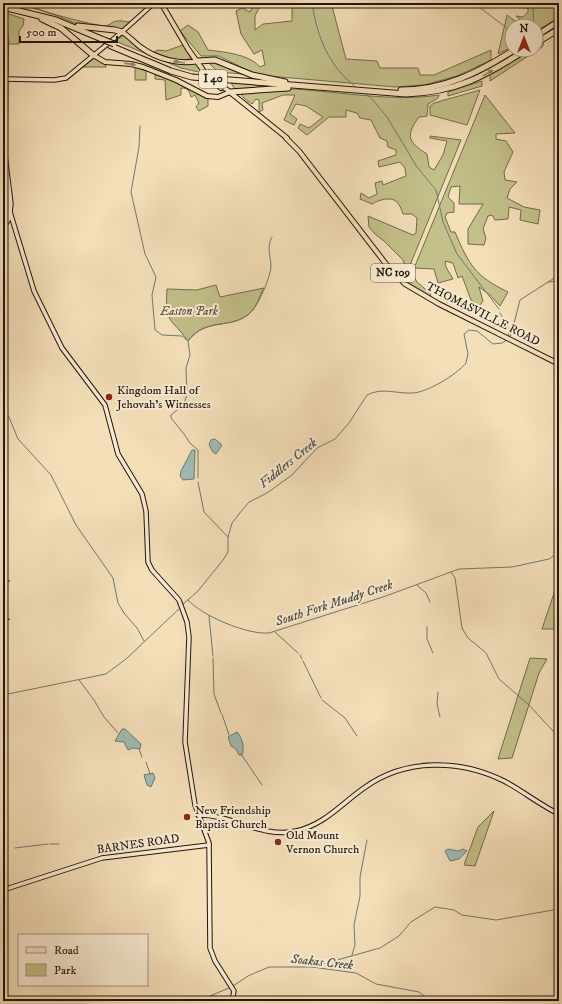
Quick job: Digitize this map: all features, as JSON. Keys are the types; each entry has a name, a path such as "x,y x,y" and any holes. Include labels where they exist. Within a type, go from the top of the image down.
{"highway":[{"name":"I 40","path":"3,8 39,17 165,66 188,73 390,90 428,88 467,77 504,56"},
{"name":"I 40","path":"3,8 34,13 62,22 103,41"},
{"path":"39,17 61,28 93,55"},
{"path":"544,30 559,21"},
{"path":"62,22 84,28 115,30 122,32"},
{"path":"544,38 557,30"},
{"name":"I 40","path":"113,45 171,71 192,77 392,93 433,92 473,81 512,58"},
{"path":"197,61 215,60 252,74 285,82"},
{"path":"229,93 237,91 321,88"},
{"path":"236,98 235,93 237,91"}],"main road":[{"name":"THOMASVILLE ROAD","path":"161,3 184,43 205,71 229,93 296,147 386,264 405,284 439,304 559,364"},
{"path":"122,32 148,52 174,61 197,61"},
{"name":"THOMASVILLE ROAD","path":"184,43 197,61"},
{"path":"93,55 105,62 131,64 143,67 176,80 207,96 218,97 229,93"},
{"path":"191,62 193,56"},
{"name":"THOMASVILLE ROAD","path":"229,93 250,110"}],"street":[{"path":"6,79 64,79 122,32 154,3"},
{"path":"3,14 6,44 5,143 8,189 3,227"},
{"path":"3,190 8,189"},
{"path":"3,227 8,222 10,212 11,202 8,189"},
{"path":"7,202 34,291 62,348 105,404 118,454 142,494 146,511 148,562 152,570 180,602 184,611 188,637 185,742 198,815 207,835 209,845 210,948 215,962 234,991 232,1001"},
{"path":"198,815 208,815 272,832 297,831 327,818 362,788 389,773 411,767 448,764 469,768 503,781 559,814"},
{"name":"BARNES ROAD","path":"3,890 102,858 209,845"}],"green space":[{"path":"17,3 26,3 30,6 50,13 100,25 106,26 119,21 130,22 121,30 77,24 58,16"},
{"path":"252,3 258,3 260,6 255,16 255,30 263,24 292,21 292,7 275,7 275,3 348,3 332,6 346,59 377,61 380,68 418,68 420,75 434,75 491,50 491,60 457,76 424,85 395,87 257,75 219,56 201,56 180,31 188,25 198,32 208,50 243,56 260,67 265,65 262,50 254,54 241,34 236,11 242,8 250,12"},
{"path":"509,3 559,3 559,18 544,26 544,18 519,18 516,16 523,17 528,12 528,8 508,7"},
{"path":"6,13 24,19 23,26 19,31 19,44 9,44"},
{"path":"504,28 504,51 498,54"},
{"path":"124,35 139,47 156,57 175,63 195,63 203,73 181,68 115,41"},
{"path":"183,45 191,58 186,60 177,60 154,52 158,50 166,51"},
{"path":"94,58 105,63 106,67 83,67"},
{"path":"516,58 525,58 490,81 490,74"},
{"path":"207,61 221,63 242,74 218,72"},
{"path":"135,67 146,71 146,80 135,80"},
{"path":"155,74 174,81 208,98 208,106 199,111 196,107 199,103 195,95 191,97 188,90 183,88 181,88 181,95 166,100 165,80 155,79"},
{"path":"482,81 482,86 448,96 448,92"},
{"path":"231,83 264,85 263,87 235,89"},
{"path":"295,89 385,97 421,97 439,95 438,98 428,104 427,116 419,117 412,129 410,134 412,142 427,154 429,167 434,170 443,155 447,141 430,138 430,136 461,140 404,280 401,277 406,269 403,260 369,227 368,216 413,235 416,233 417,218 412,214 403,214 397,202 391,199 384,199 372,204 360,199 361,193 369,198 377,194 375,183 382,181 383,185 406,176 405,168 400,162 379,167 378,161 396,155 396,150 388,147 387,141 380,138 371,120 360,118 357,113 346,110 346,117 329,117 307,135 298,128 300,124 309,128 323,117 306,106 296,104 290,114 297,119 294,125 284,120 295,95 283,95 262,103 263,110 259,112 259,100 256,99 252,104 240,93"},
{"path":"480,90 467,125 430,115 430,106 434,103"},
{"path":"485,95 515,133 496,134 496,139 506,141 513,152 504,172 505,180 517,182 510,189 507,198 524,207 540,210 538,224 520,220 521,210 509,207 508,219 495,220 492,215 488,216 483,229 486,238 484,245 468,244 468,229 483,204 459,204 460,186 451,187 448,197 454,203 454,212 447,213 445,217 451,232 455,232 474,268 488,281 508,292 500,306 490,295 479,287 483,301 479,306 471,300 462,276 458,278 453,263 445,261 446,267 453,279 438,283 434,269 415,268 413,275 417,282 431,294 430,296 408,283"},
{"name":"Easton Park","path":"216,285 220,297 264,288 251,312 244,318 203,329 195,333 188,341 168,315 167,289 197,290"},
{"path":"559,578 559,614 554,629 542,629"},
{"path":"530,658 547,659 539,673 512,758 498,759"},
{"path":"494,811 475,866 464,865 478,827"}],"water":[{"path":"215,439 222,445 216,454 209,445 211,440"},
{"path":"192,450 195,450 194,479 183,480 180,476 181,471"},
{"path":"122,729 125,729 141,744 140,749 133,748 128,750 124,742 115,741"},
{"path":"237,732 242,743 242,755 239,755 236,749 231,746 228,737"},
{"path":"153,773 155,778 151,787 147,785 144,775"},
{"path":"448,849 458,851 463,849 467,851 459,859 450,861 445,851"}],"waterway":[{"path":"312,3 317,28 326,50 339,71 357,88"},
{"path":"474,3 504,26"},
{"path":"534,18 533,9 536,3"},
{"path":"365,93 387,117 417,167 436,190 443,222 457,254 499,309"},
{"path":"140,126 139,147 131,192 145,254 156,277 152,295 155,330 162,335 182,336 188,341 190,355 186,368 187,395 182,408 171,415 171,418 190,443 198,450 198,478"},
{"path":"189,340 203,328 236,321 251,312 264,291 269,278 271,267 269,244 272,237"},
{"name":"Fiddlers Creek","path":"509,337 511,335 520,300 559,275"},
{"name":"Fiddlers Creek","path":"548,282 559,281"},
{"path":"500,313 508,328 509,336"},
{"name":"Fiddlers Creek","path":"182,605 198,591 223,560 228,552 228,537 232,523 249,502 267,493 292,475 317,448 335,439 349,423 367,395 378,391 407,393 419,392 449,378 466,363 468,354 464,334 469,330 477,331 493,344 502,343 507,340"},
{"path":"3,408 9,417 18,439 51,475 76,525 113,578 118,603 124,613 137,628 144,641"},
{"path":"198,482 204,512 228,537"},
{"name":"South Fork Muddy Creek","path":"188,600 214,618 238,628 260,633 269,633 383,597 459,569 512,567 549,559 559,552"},
{"name":"South Fork Muddy Creek","path":"555,556 559,559"},
{"path":"451,572 455,578 462,628 468,638 485,652"},
{"path":"417,585 426,593 430,602"},
{"name":"South Fork Muddy Creek","path":"3,695 106,674 126,659 180,608"},
{"path":"209,616 213,656"},
{"path":"427,627 427,639 433,653"},
{"path":"275,632 298,653"},
{"path":"486,653 499,679 529,705 553,731 559,734"},
{"path":"300,655 302,659"},
{"path":"213,658 214,694 221,713"},
{"path":"303,661 321,698"},
{"path":"79,680 94,700 104,717 118,733"},
{"path":"438,692 437,704 440,717"},
{"path":"322,700 345,718 357,736"},
{"path":"222,714 229,735"},
{"path":"139,749 142,757"},
{"path":"241,754 262,785"},
{"path":"146,762 150,774"},
{"path":"352,955 355,945 354,925 360,896 360,877 367,840"},
{"path":"15,848 48,844"},
{"path":"50,844 59,844"},
{"path":"312,967 380,948 399,936 411,922 435,907 454,910 462,915 496,920 559,909"},
{"name":"Soakas Creek","path":"233,986 248,976 269,967 312,967 356,973 376,984 419,992 432,1001"},
{"name":"Soakas Creek","path":"198,1001 229,988"},
{"name":"Soakas Creek","path":"3,1000 10,1001"}],"railway":[{"path":"3,581 12,581"},
{"path":"3,620 12,619"}],"place":[{"name":"Kingdom Hall of Jehovah’s Witnesses","path":"109,397"},
{"name":"New Friendship Baptist Church","path":"187,817"},
{"name":"Old Mount Vernon Church","path":"278,842"}]}
